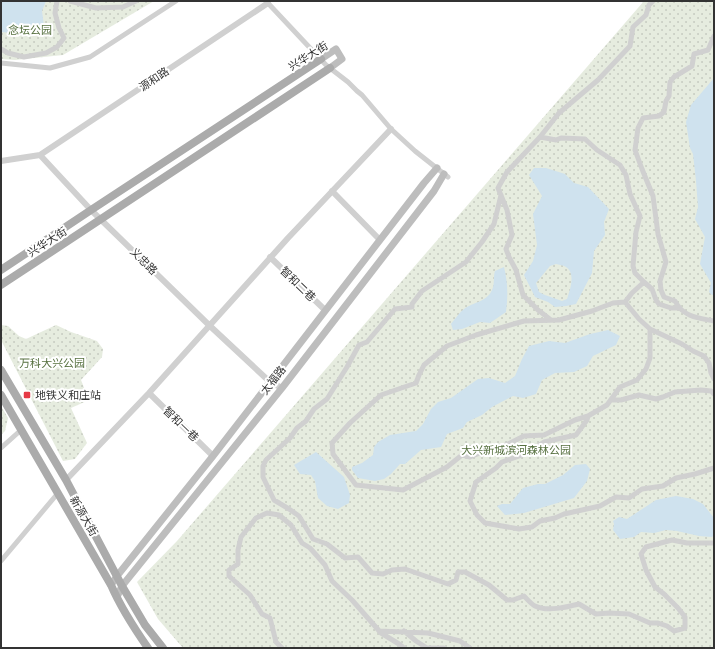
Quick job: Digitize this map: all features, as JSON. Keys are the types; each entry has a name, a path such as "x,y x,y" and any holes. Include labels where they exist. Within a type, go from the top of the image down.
{"main road":[{"name":"兴华大街","path":"1,285 342,59 336,50 321,59 3,269"},
{"name":"太福路","path":"111,585 437,168"},
{"name":"太福路","path":"117,597 122,586 282,388 446,175"},
{"path":"1,370 66,480 122,586 145,625 163,648"},
{"name":"新源大街","path":"1,395 111,585 133,626 148,648"},
{"path":"28,441 40,435"}],"street":[{"path":"1,49 8,53 24,56 46,54 57,47 64,38 59,28 55,13 57,1"},
{"path":"70,1 96,8 123,7 136,1"},
{"path":"1,63 50,68 90,57 176,1"},
{"path":"551,320 523,295 516,270 506,249 512,235 507,210 498,188 506,172 540,137 559,113 598,80 630,46 633,27 646,15 649,5 653,1"},
{"path":"267,2 330,68 348,82 362,96 391,129 415,151 446,175"},
{"name":"源和路","path":"40,156 267,2"},
{"path":"714,36 708,50 694,54 692,66 674,77 670,82 669,96 666,101 664,112 658,116 643,118 638,128 635,150 653,196 658,234 666,262 660,281 661,290 664,297 675,301 678,308 685,313 714,321"},
{"path":"66,480 149,393 270,257 391,129"},
{"path":"540,137 556,140 561,138 585,139 597,150 620,165 626,175 630,194 640,216 636,232 633,266 635,273 652,289 659,304 671,308 678,308"},
{"path":"1,161 40,156"},
{"name":"义忠路","path":"40,156 91,210 102,219 210,326 270,382 282,388"},
{"path":"332,191 380,240"},
{"path":"501,195 494,224 466,262 422,291 412,304 412,307 396,309 367,342 359,345 347,367 326,399 314,409 290,438 266,460 263,466 263,477 274,500 299,516 312,539 327,544 345,558 358,557 372,573 383,574 392,570 405,569 448,584 456,580 458,572 465,572 489,585 507,600 513,600 524,596 535,606 542,608 562,608 579,604 596,614 629,614 650,623 658,623 667,626 674,631 685,628 685,617 678,608 655,587 646,570 641,554 646,546 672,540 687,543 714,543"},
{"name":"智和二巷","path":"270,257 325,310"},
{"path":"644,282 625,302 613,303 592,311 559,320 524,321 476,335 447,346 424,364 416,383 381,395 350,423 332,443 333,454 356,485 403,490 447,467 462,455 470,457 487,450 506,445 524,436 544,435 575,420 588,416 607,405 620,387 637,380 646,369 650,358 650,329"},
{"path":"625,302 639,319 650,329 704,356 709,363 714,379"},
{"path":"611,400 621,400 639,396 656,399 675,392 701,390 714,394"},
{"name":"智和一巷","path":"149,393 213,456"},
{"path":"588,416 587,420 576,435 544,442 525,454 502,462 476,482 470,501 477,515 485,523 502,527 519,529 532,527 540,521 555,518 571,512 600,506 616,497 629,498 642,489 663,486 676,478 714,468"},
{"path":"1,448 21,430"},
{"path":"1,561 58,493"},
{"path":"282,648 276,642 270,618 262,614 250,595 229,576 229,570 238,564 238,550 241,537 256,518 266,513 279,515 291,525 302,543 310,548 325,565 332,581 352,600 381,633 404,648"},
{"path":"380,631 428,632 460,641 470,648"},
{"path":"404,631 427,648 444,648"}],"green space":[{"name":"念坛公园","path":"1,1 154,1 63,55 15,60 1,59"},
{"name":"大兴新城滨河森林公园","path":"644,1 714,1 714,648 183,648 158,619 137,582 177,541"},
{"name":"万科大兴公园","path":"1,325 8,326 19,336 26,339 56,325 97,341 103,349 102,357 81,380 89,400 71,408 87,443 75,459 63,461 1,340"},
{"path":"1,406 8,418 5,431 1,435"}],"water":[{"path":"1,1 46,1 42,11 44,26 41,32 34,35 1,32"},
{"path":"714,78 714,295 712,295 709,292 711,283 700,264 705,237 695,219 698,207 696,181 693,154 690,148 686,122 691,105"},
{"path":"534,168 546,168 565,174 574,183 588,187 609,209 604,222 605,235 594,251 592,273 576,304 555,307 548,302 535,297 524,275 533,261 537,245 533,214 542,196 529,175","holes":["556,264 565,266 571,273 572,277 571,287 567,299 562,301 539,292 536,283 550,266"]},
{"path":"504,267 507,290 506,312 490,323 480,322 462,329 453,330 451,324 462,311 490,294 495,271"},
{"path":"608,330 620,336 616,345 593,356 587,366 574,372 555,373 542,380 536,394 523,398 513,396 492,407 482,415 467,422 463,428 447,434 441,447 421,450 405,464 400,464 384,479 375,481 358,478 352,470 352,467 362,463 373,455 374,447 378,442 390,435 416,431 423,424 431,409 438,402 451,398 478,379 489,378 505,383 515,376 529,346 549,341 565,343 590,334"},
{"path":"316,452 344,477 350,495 349,503 338,509 327,506 318,498 315,481 311,475 300,474 294,465"},
{"path":"586,464 590,469 587,481 574,498 524,513 505,515 497,506 502,504 510,504 523,488 538,484 545,484 563,475 575,465"},
{"path":"676,496 693,499 703,504 714,518 714,535 712,537 666,530 654,533 641,532 634,537 620,539 613,530 613,521 619,517 627,519 656,500"}],"place":[{"name":"地铁义和庄站","path":"27,395"}]}
